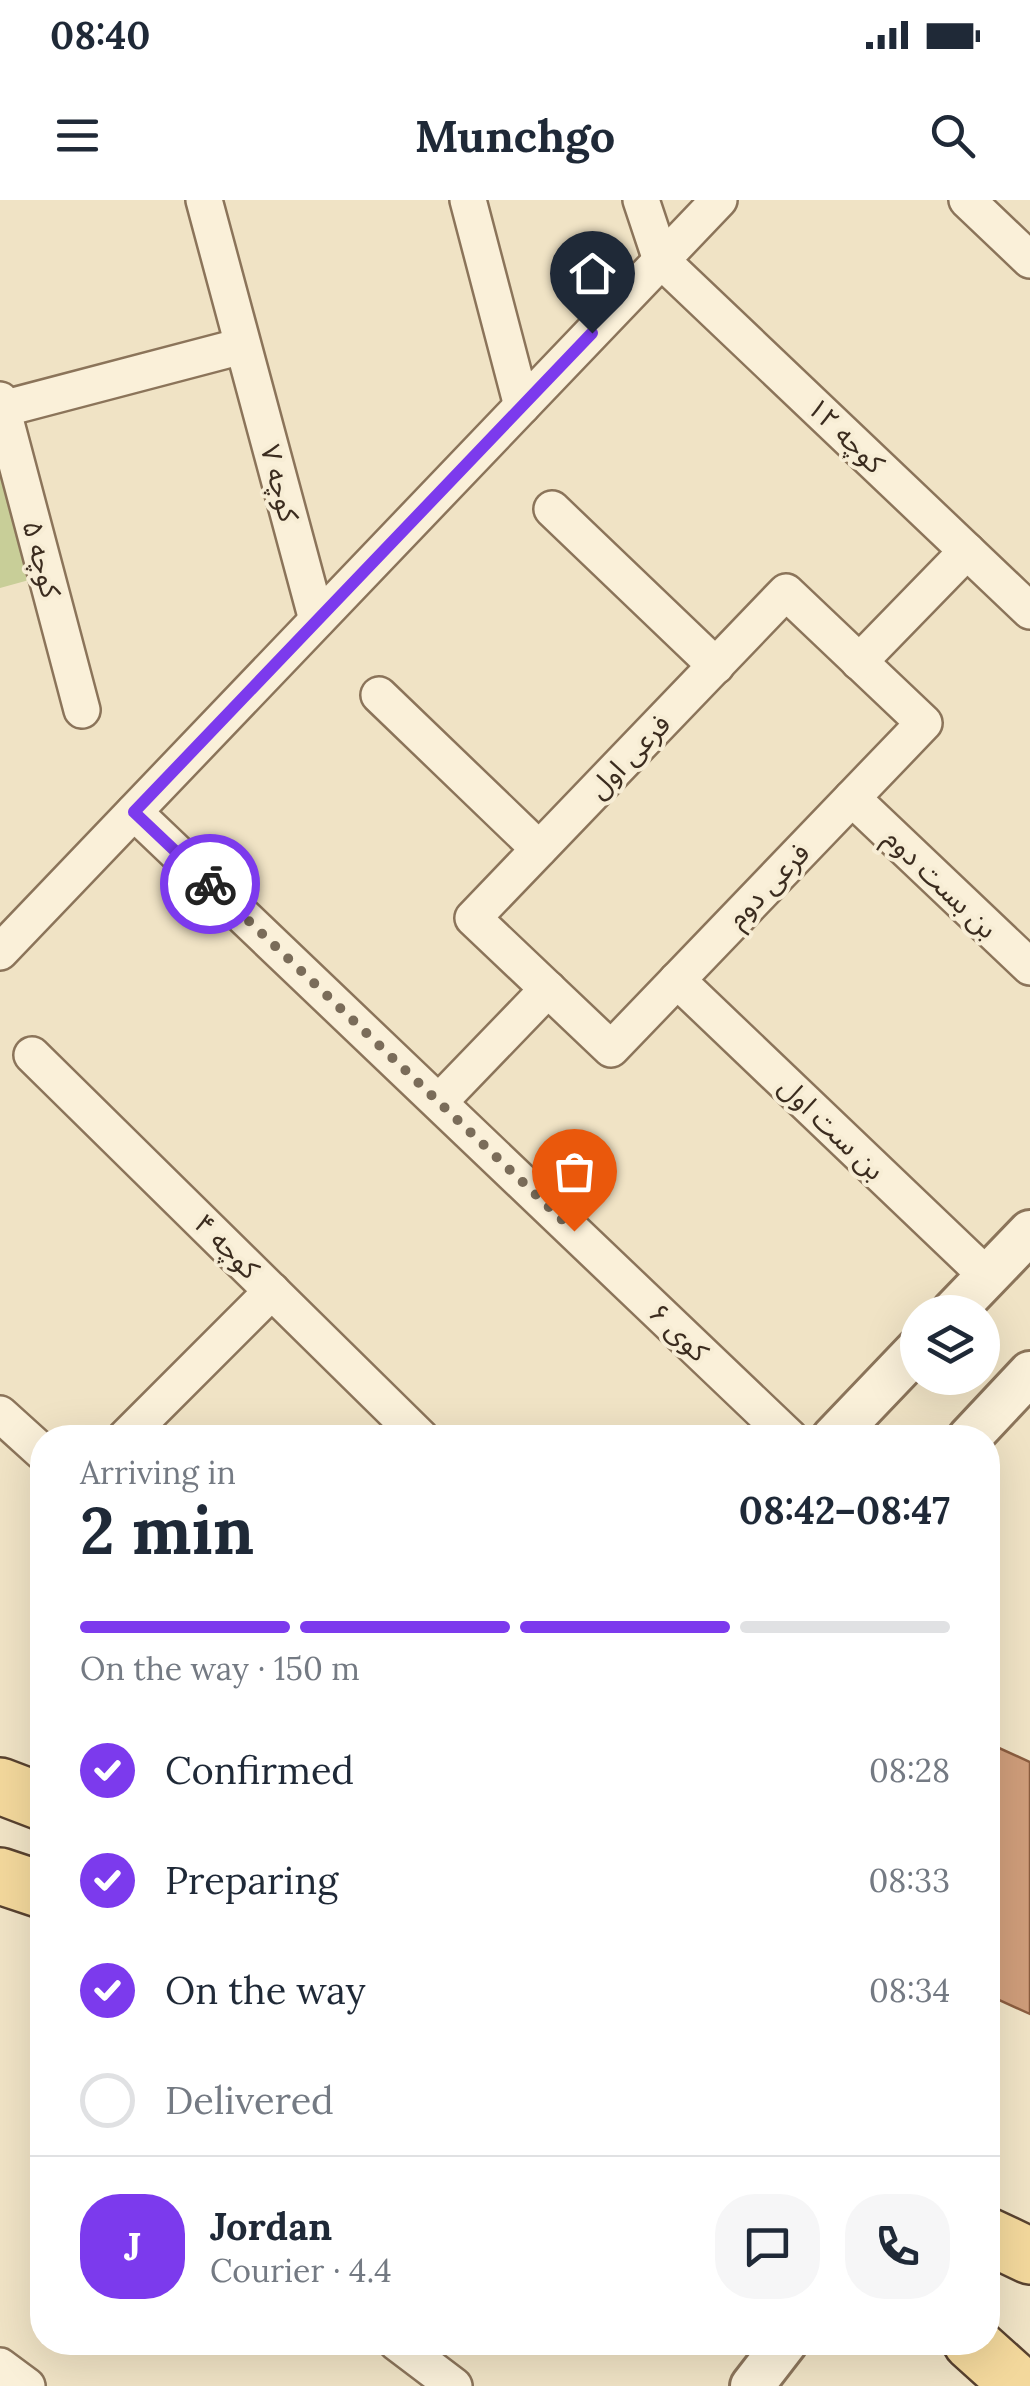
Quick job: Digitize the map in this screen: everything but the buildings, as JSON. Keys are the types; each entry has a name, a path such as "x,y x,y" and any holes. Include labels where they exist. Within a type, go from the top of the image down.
{"main road":[{"path":"0,1786 30,1797"},
{"path":"0,1876 30,1886"},
{"path":"1000,2242 1030,2256"},
{"path":"1000,2343 1030,2355"},
{"path":"985,2355 1020,2386"}],"street":[{"path":"1,404 242,346 204,200"},
{"path":"468,200 522,406"},
{"path":"640,200 662,260"},
{"path":"0,952 718,200"},
{"path":"968,200 1030,260"},
{"name":"کوچه ۱۲","path":"662,260 1030,611"},
{"name":"کوچه ۷","path":"242,346 317,620"},
{"name":"کوچه ۵","path":"1,404 82,710"},
{"path":"552,509 716,666"},
{"path":"859,662 967,550"},
{"name":"فرعی اول","path":"548,989 473,918 786,592 859,662"},
{"name":"فرعی دوم","path":"548,989 611,1049 924,724 859,662"},
{"path":"379,695 540,849"},
{"name":"بن بست دوم","path":"852,798 1030,967"},
{"name":"کوی ۶","path":"134,812 776,1425"},
{"name":"بن ست اول","path":"677,980 987,1276"},
{"path":"438,1102 548,989"},
{"name":"کوچه ۴","path":"32,1055 408,1425"},
{"path":"969,1295 1030,1232"},
{"path":"138,1425 272,1290"},
{"path":"845,1425 900,1368"},
{"path":"981,1425 1030,1372"},
{"path":"0,1414 30,1441"},
{"path":"413,2355 454,2386"},
{"path":"752,2386 776,2355"},
{"path":"0,2366 27,2386"}],"green space":[{"path":"0,476 29,580 0,588"}],"way so far":[{"path":"210,884 574,1231"}],"route":[{"path":"210,884 134,812 592,333"}]}
